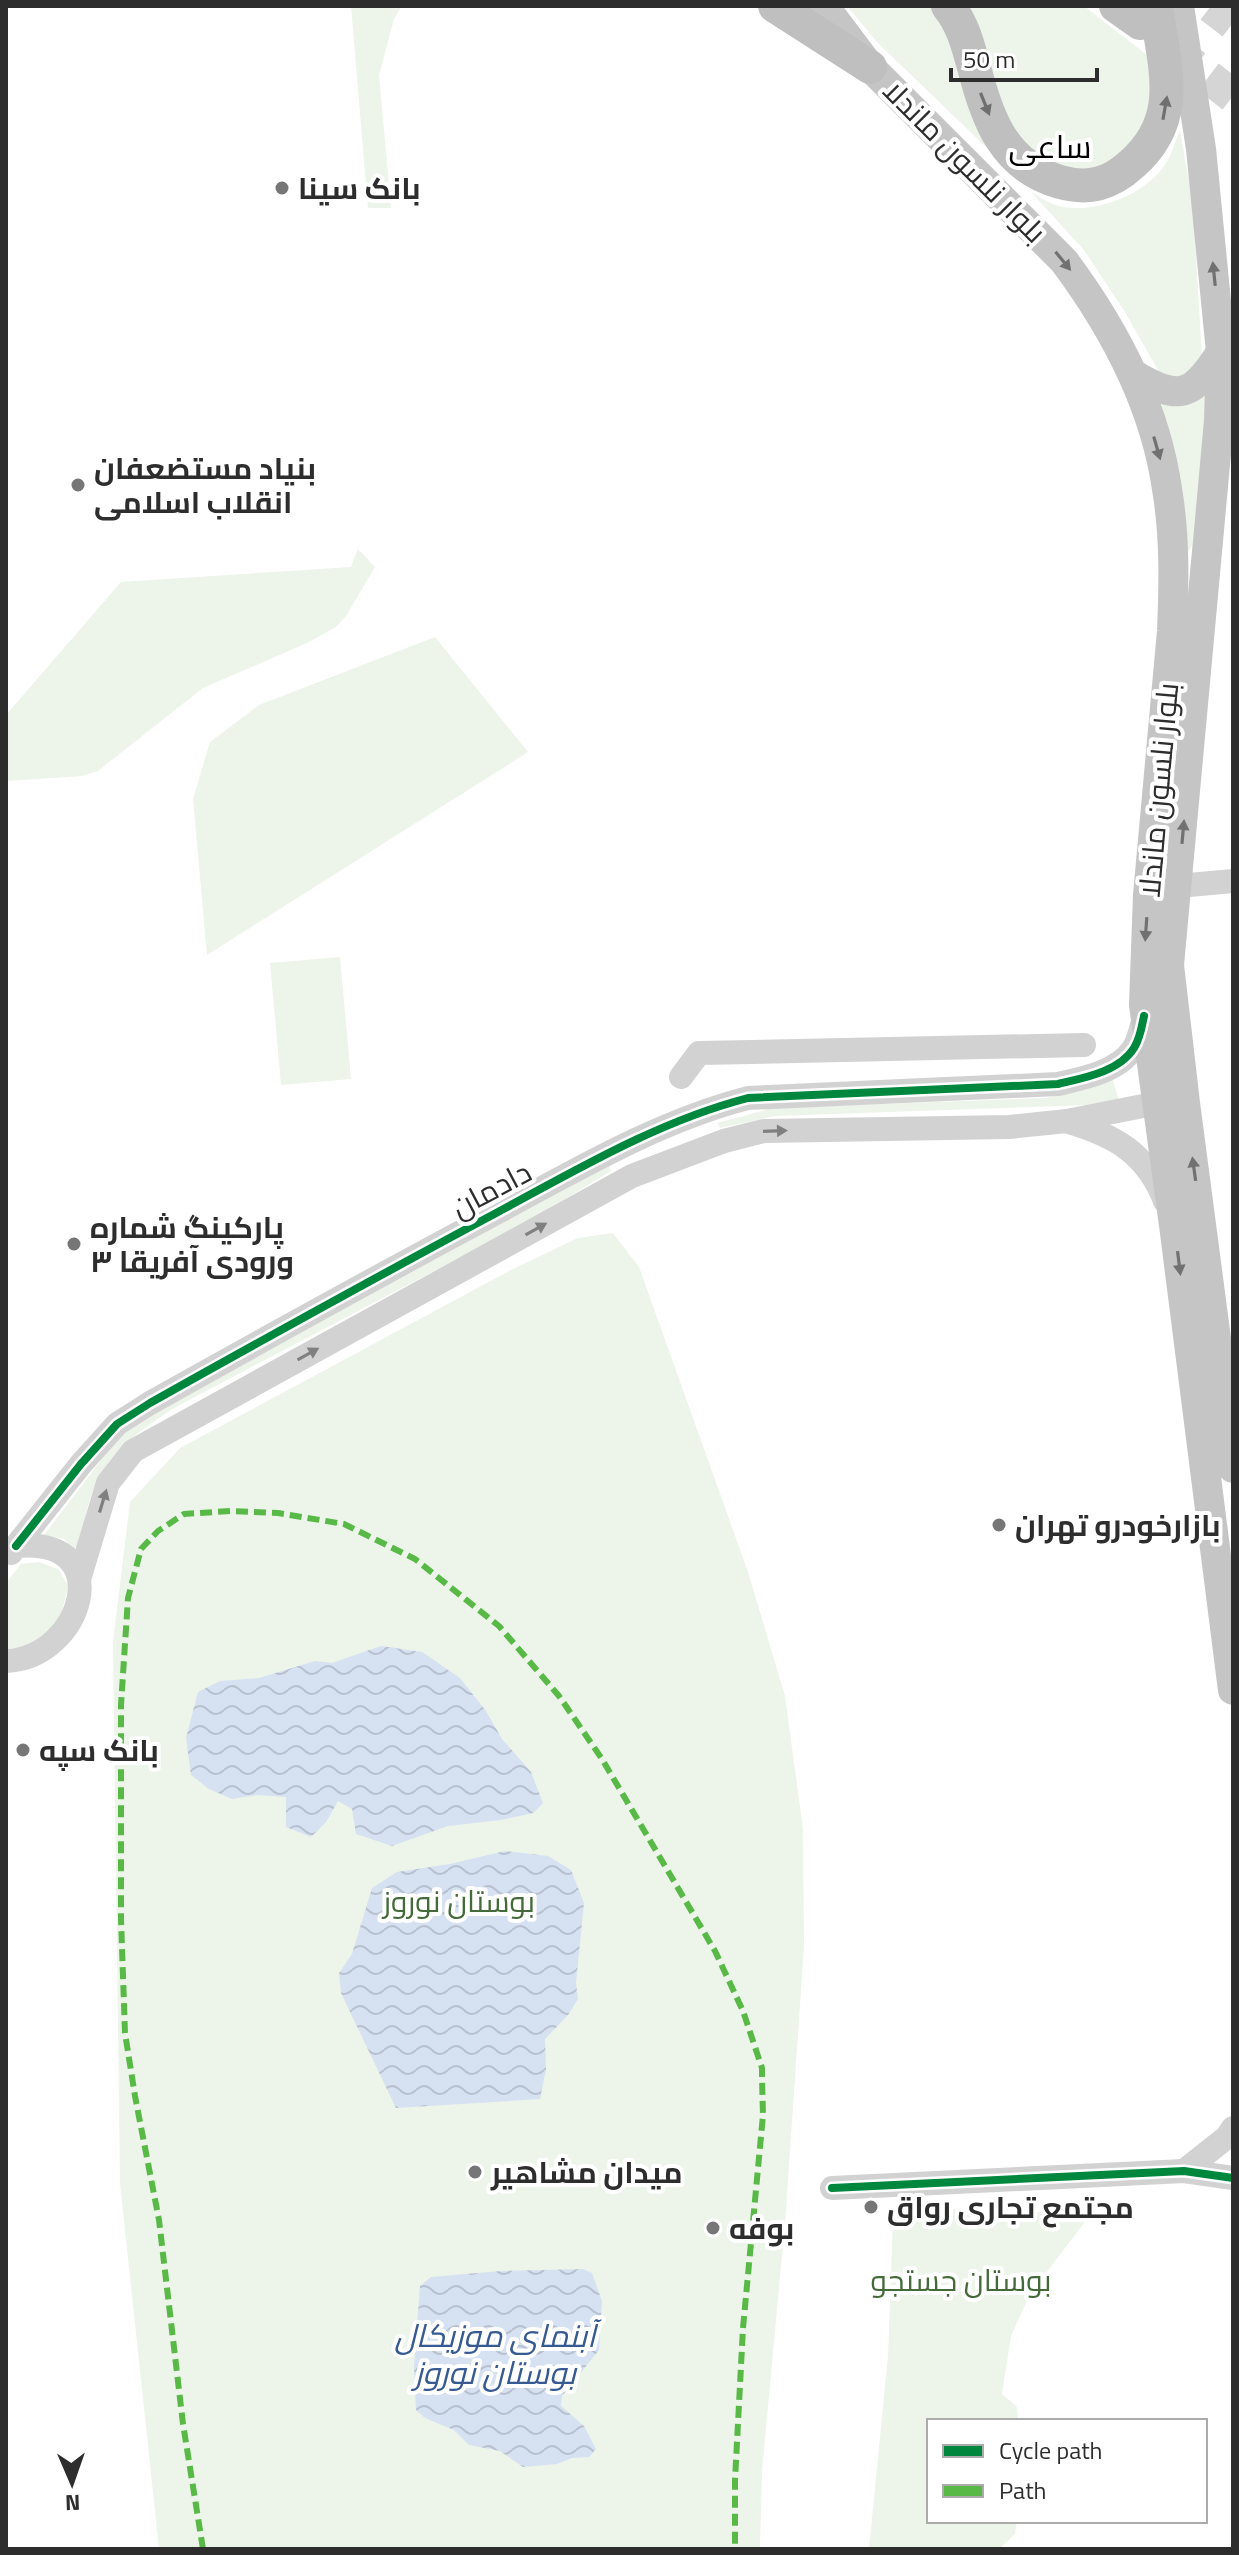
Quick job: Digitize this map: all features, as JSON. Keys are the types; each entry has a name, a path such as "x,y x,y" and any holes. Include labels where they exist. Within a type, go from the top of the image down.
{"highway":[{"path":"775,6 870,67"},
{"path":"948,6 965,34 980,91 995,130 1017,160 1040,176 1070,184 1104,184 1115,177 1149,150 1162,124 1168,97 1137,12"}],"main road":[{"name":"بلوار نلسون ماندلا","path":"824,6 870,67 1064,261 1089,295 1133,374 1165,477 1173,568 1186,639 1178,886 1169,965 1233,1468"},
{"name":"بلوار نلسون ماندلا","path":"1179,6 1201,149 1221,352 1219,421 1205,570 1186,639 1148,895 1144,1016 1158,1103 1233,1690"},
{"path":"1133,374 1160,389 1173,392 1189,390 1202,380 1221,352"},
{"path":"1173,568 1180,579 1188,580 1200,576 1205,570"},
{"path":"1158,1103 1166,1057 1165,1007 1169,965"}],"street":[{"path":"1178,886 1233,881"},
{"name":"دادمان","path":"11,1552 117,1424 359,1286 617,1149 724,1104 748,1098 1058,1084 1076,1080 1104,1070 1126,1056 1134,1048 1144,1016"},
{"path":"681,1077 699,1053 1084,1045"},
{"name":"دادمان","path":"6,1661 31,1657 46,1649 68,1627 78,1602 80,1576 108,1483 133,1451 632,1176 724,1141 764,1131 958,1129 1067,1121 1158,1103"},
{"path":"1067,1121 1098,1130 1141,1159 1160,1186 1174,1225"},
{"path":"662,1130 672,1161"},
{"path":"11,1552 37,1544 56,1548 69,1558 80,1576"},
{"path":"1184,2171 1227,2137 1233,2128"},
{"path":"832,2188 1184,2171 1233,2178"}],"green space":[{"path":"351,6 402,6 394,19 379,75 391,208 368,208"},
{"path":"847,6 929,6 938,13 991,142 986,147 878,43"},
{"path":"961,6 1084,6 1147,55 1157,103 1131,152 1090,170 1063,169 1024,145 1012,127"},
{"path":"1180,130 1193,206 1202,358 1192,378 1163,379 1125,312 1084,250 1031,192 1056,205 1073,208 1118,200 1156,175 1167,161"},
{"path":"1209,386 1192,546 1186,555 1160,414 1162,405 1188,403"},
{"path":"358,549 375,567 336,627 307,643 203,688 98,771 82,776 6,781 6,715 121,582 351,567"},
{"path":"435,637 528,752 207,955 193,799 210,742 259,705"},
{"path":"340,957 351,1079 281,1085 270,963"},
{"path":"1112,1078 1119,1100 1087,1105 775,1116 720,1128 717,1123 773,1108 1046,1098"},
{"path":"609,1165 611,1171 529,1221 174,1408 133,1437 105,1467 96,1484 88,1504 80,1555 64,1539 44,1535 118,1438 149,1415"},
{"name":"بوستان نوروز","path":"613,1233 639,1267 748,1572 785,1696 803,1829 804,1946 785,2224 762,2471 760,2549 159,2549 120,2183 113,1642 130,1502 180,1448 511,1270 578,1238"},
{"path":"39,1562 58,1569 68,1585 61,1611 54,1627 41,1640 27,1647 6,1649 6,1583 21,1564"},
{"name":"بوستان جستجو","path":"897,2200 985,2214 1094,2210 1030,2294 1011,2336 1002,2394 1017,2407 1018,2419 927,2419 927,2523 1017,2523 1015,2534 999,2549 869,2549 888,2356 893,2220"}],"water":[{"path":"381,1646 422,1652 460,1678 486,1711 502,1739 531,1772 543,1803 533,1813 448,1826 392,1846 356,1834 352,1809 338,1801 326,1822 311,1837 286,1827 286,1797 258,1795 232,1799 209,1789 191,1775 186,1738 198,1692 220,1681 259,1678 315,1661 332,1663"},
{"path":"505,1851 548,1856 571,1870 584,1903 576,1983 578,1999 568,2015 545,2039 546,2069 540,2099 396,2108 341,1993 339,1973 352,1954 372,1888 397,1872"},
{"name":"آبنمای موزیکال بوستان نوروز","path":"583,2269 592,2273 602,2301 599,2350 562,2396 561,2406 584,2426 596,2449 589,2457 523,2467 500,2451 469,2445 454,2430 425,2418 416,2410 414,2366 420,2286 431,2277"}],"tunnel":[{"path":"1211,6 1233,23"},
{"path":"1168,46 1233,96"}],"marked path":[{"path":"203,2549 183,2424 159,2220 125,2033 121,1919 121,1705 128,1598 141,1549 158,1531 184,1514 230,1511 278,1513 344,1524 415,1559 499,1626 559,1696 602,1759 715,1951 743,2011 762,2068 763,2115 743,2328 735,2480 735,2549"}],"cycle path":[{"path":"16,1546 117,1424 324,1306 558,1179 651,1133 748,1098 1058,1084 1100,1073 1119,1063 1138,1041 1144,1016"},
{"path":"832,2188 1184,2171 1233,2178"}],"place":[{"name":"بانک سینا","path":"282,188"},
{"name":"بنیاد مستضعفان انقلاب اسلامی","path":"78,485"},
{"name":"پارکینگ شماره ۳ ورودی آفریقا","path":"74,1244"},
{"name":"بازارخودرو تهران","path":"999,1525"},
{"name":"بانک سپه","path":"23,1750"},
{"name":"میدان مشاهیر","path":"475,2172"},
{"name":"مجتمع تجاری رواق","path":"871,2207"},
{"name":"بوفه","path":"713,2228"}],"district":[{"name":"ساعی","path":"1050,146"}]}
